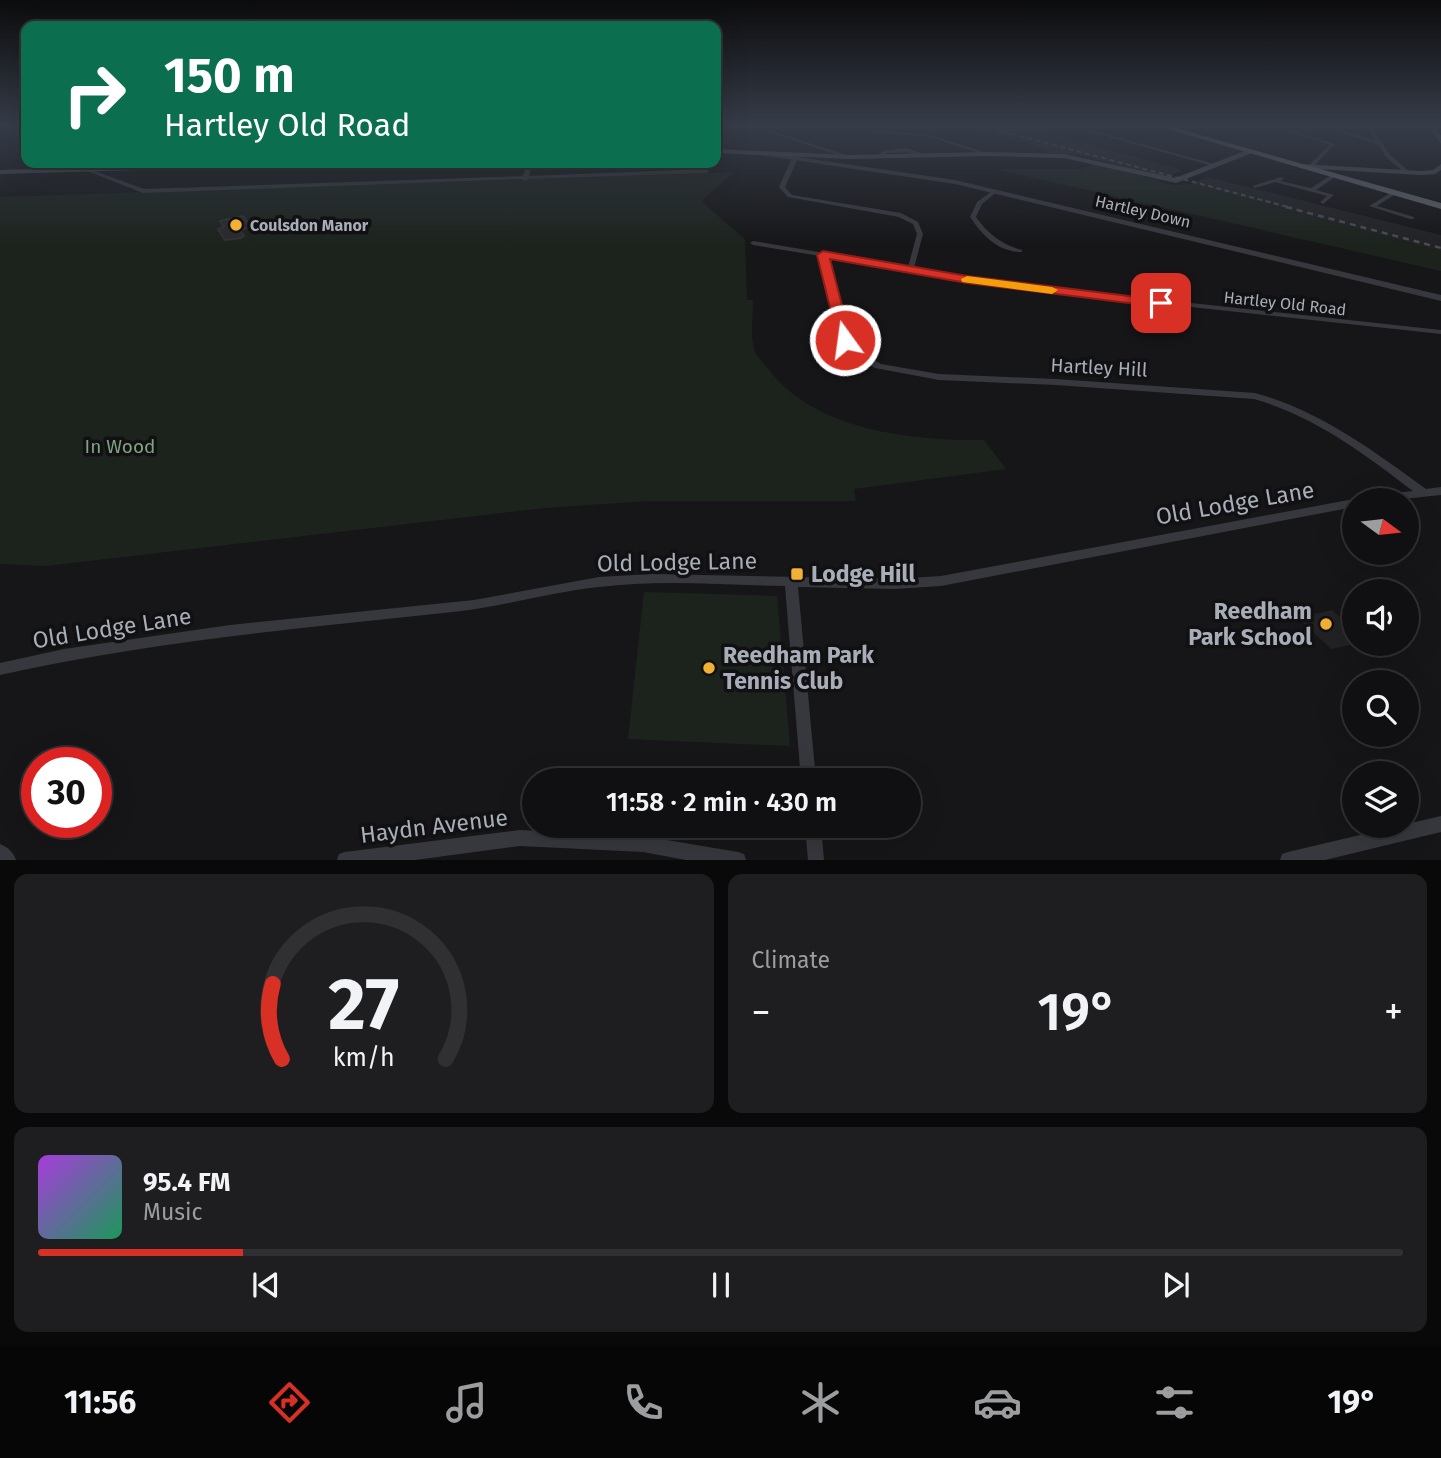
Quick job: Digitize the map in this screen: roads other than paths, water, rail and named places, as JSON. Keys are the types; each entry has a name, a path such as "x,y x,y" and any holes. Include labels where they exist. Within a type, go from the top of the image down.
{"highway":[{"path":"1307,165 1441,206"}],"main road":[{"path":"1107,165 1171,181 1181,181 1215,165"},
{"path":"1309,165 1407,172 1439,171"},
{"path":"0,172 177,168"}],"street":[{"path":"792,165 782,187 786,193 808,201 901,215 916,223 920,234 910,271"},
{"name":"Hartley Down","path":"847,165 919,175 995,191 1441,298"},
{"path":"1399,165 1407,172"},
{"path":"525,179 528,168"},
{"path":"90,171 143,191 706,171"},
{"path":"1312,190 1335,175"},
{"path":"1255,186 1265,181 1280,180 1331,195 1323,202"},
{"path":"995,191 979,203 973,217 983,233 1002,247 1020,251"},
{"path":"1394,193 1372,206 1412,218"},
{"name":"Hartley Old Road","path":"753,243 910,271 1136,301 1441,332"},
{"name":"Hartley Hill","path":"823,255 849,349 877,366 939,377 1255,396 1284,403 1333,428 1422,492"},
{"path":"1419,492 1441,491"},
{"name":"Old Lodge Lane","path":"0,669 64,655 230,630 474,605 600,582 652,579 894,584 941,581 1342,505"},
{"path":"791,582 808,768"},
{"path":"1288,859 1441,824"},
{"name":"Haydn Avenue","path":"345,859 520,838 643,844 738,859"},
{"path":"814,838 816,859"},
{"path":"0,852 8,859"}],"railway":[{"path":"1130,165 1292,208"},
{"path":"1286,207 1441,248"}],"place":[{"name":"Coulsdon Manor","path":"236,225"},
{"name":"Lodge Hill","path":"797,574"},
{"name":"Reedham Park School","path":"1326,624"},
{"name":"Reedham Park Tennis Club","path":"709,668"}],"park label":[{"name":"In Wood","path":"120,446"}]}
